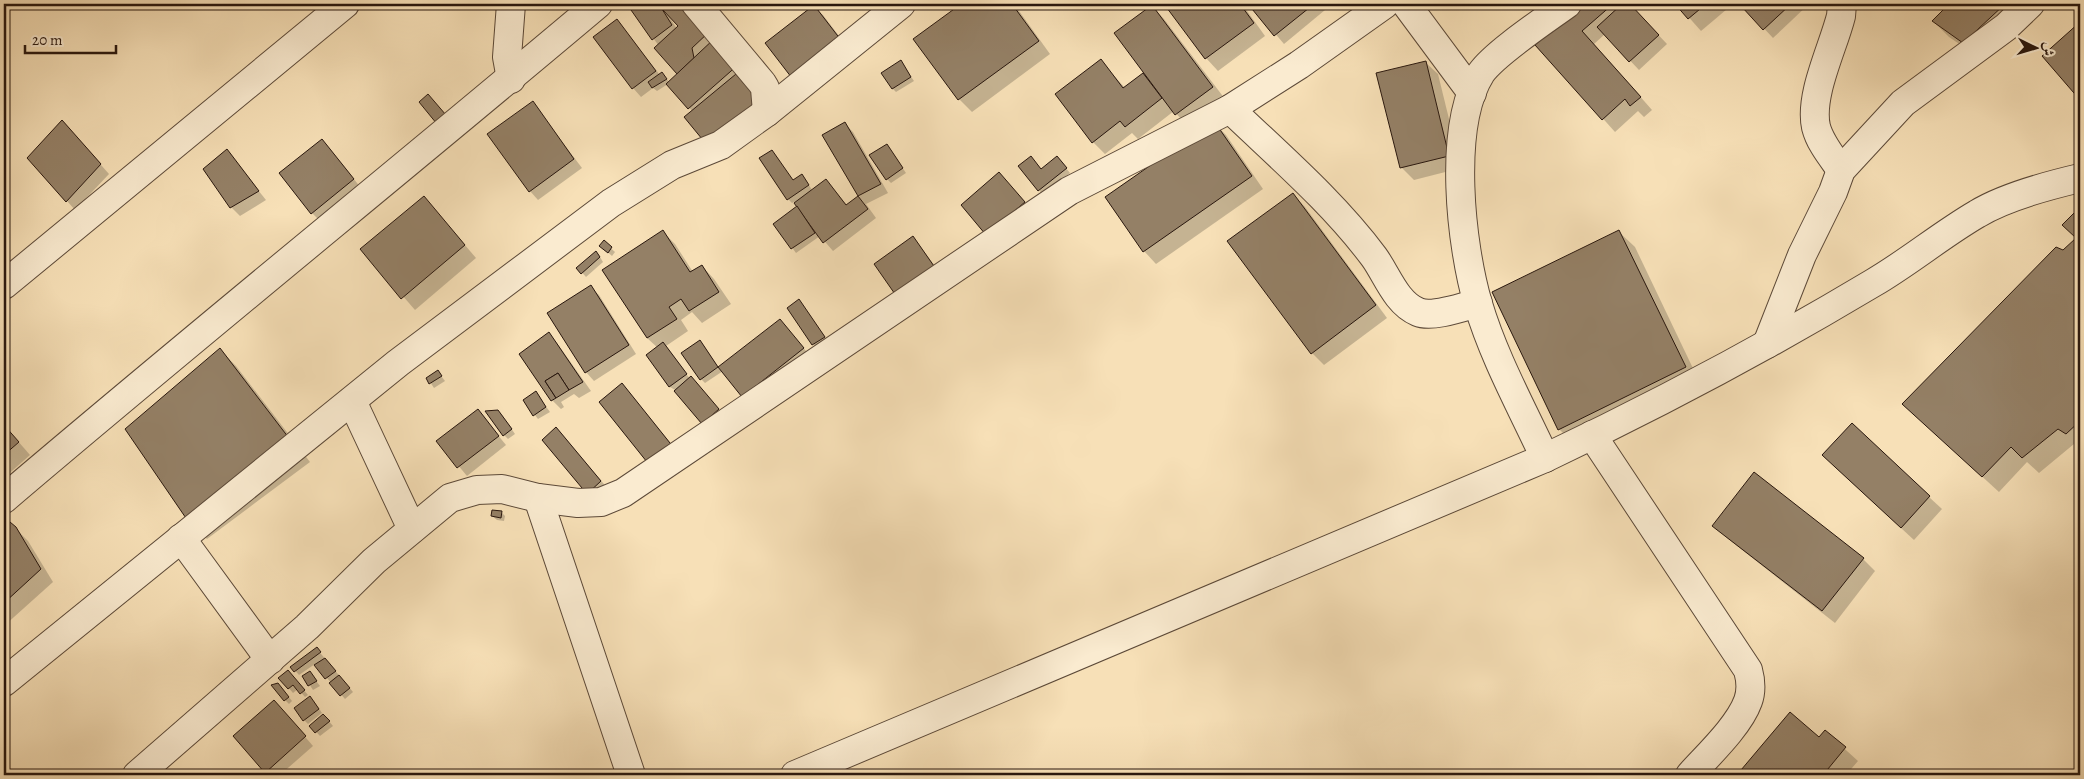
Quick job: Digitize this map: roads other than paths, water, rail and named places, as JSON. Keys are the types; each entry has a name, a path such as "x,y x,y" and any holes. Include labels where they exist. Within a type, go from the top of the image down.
{"street":[{"path":"4,285 344,4"},
{"path":"510,4 507,57 511,79"},
{"path":"4,499 289,259 511,79 598,4"},
{"path":"696,4 762,82 765,88 767,112"},
{"path":"4,682 406,357 611,203 672,166 721,145 767,112 901,4"},
{"path":"137,775 270,660 343,593 374,561 450,498 477,490 502,489 538,498 578,503 601,502 623,493 1069,191 1230,109 1299,65 1385,4"},
{"path":"1406,4 1472,93"},
{"path":"1545,458 1494,350 1478,303 1466,241 1461,197 1461,152 1464,117 1472,93 1482,73 1495,58 1566,4"},
{"path":"1841,170 1816,128 1814,112 1817,95 1842,16 1842,4"},
{"path":"1767,344 1802,255 1833,192 1841,170 1903,103 2006,26 2030,4"},
{"path":"1230,109 1333,210 1374,256 1403,302 1419,313 1438,313 1478,303"},
{"path":"795,775 1545,458 1636,415 1767,344 1875,282 1978,213 2049,185 2080,178"},
{"path":"352,401 412,529"},
{"path":"1592,435 1748,670 1752,685 1748,702 1737,720 1690,775"},
{"path":"538,498 631,775"},
{"path":"181,538 270,660"}]}
